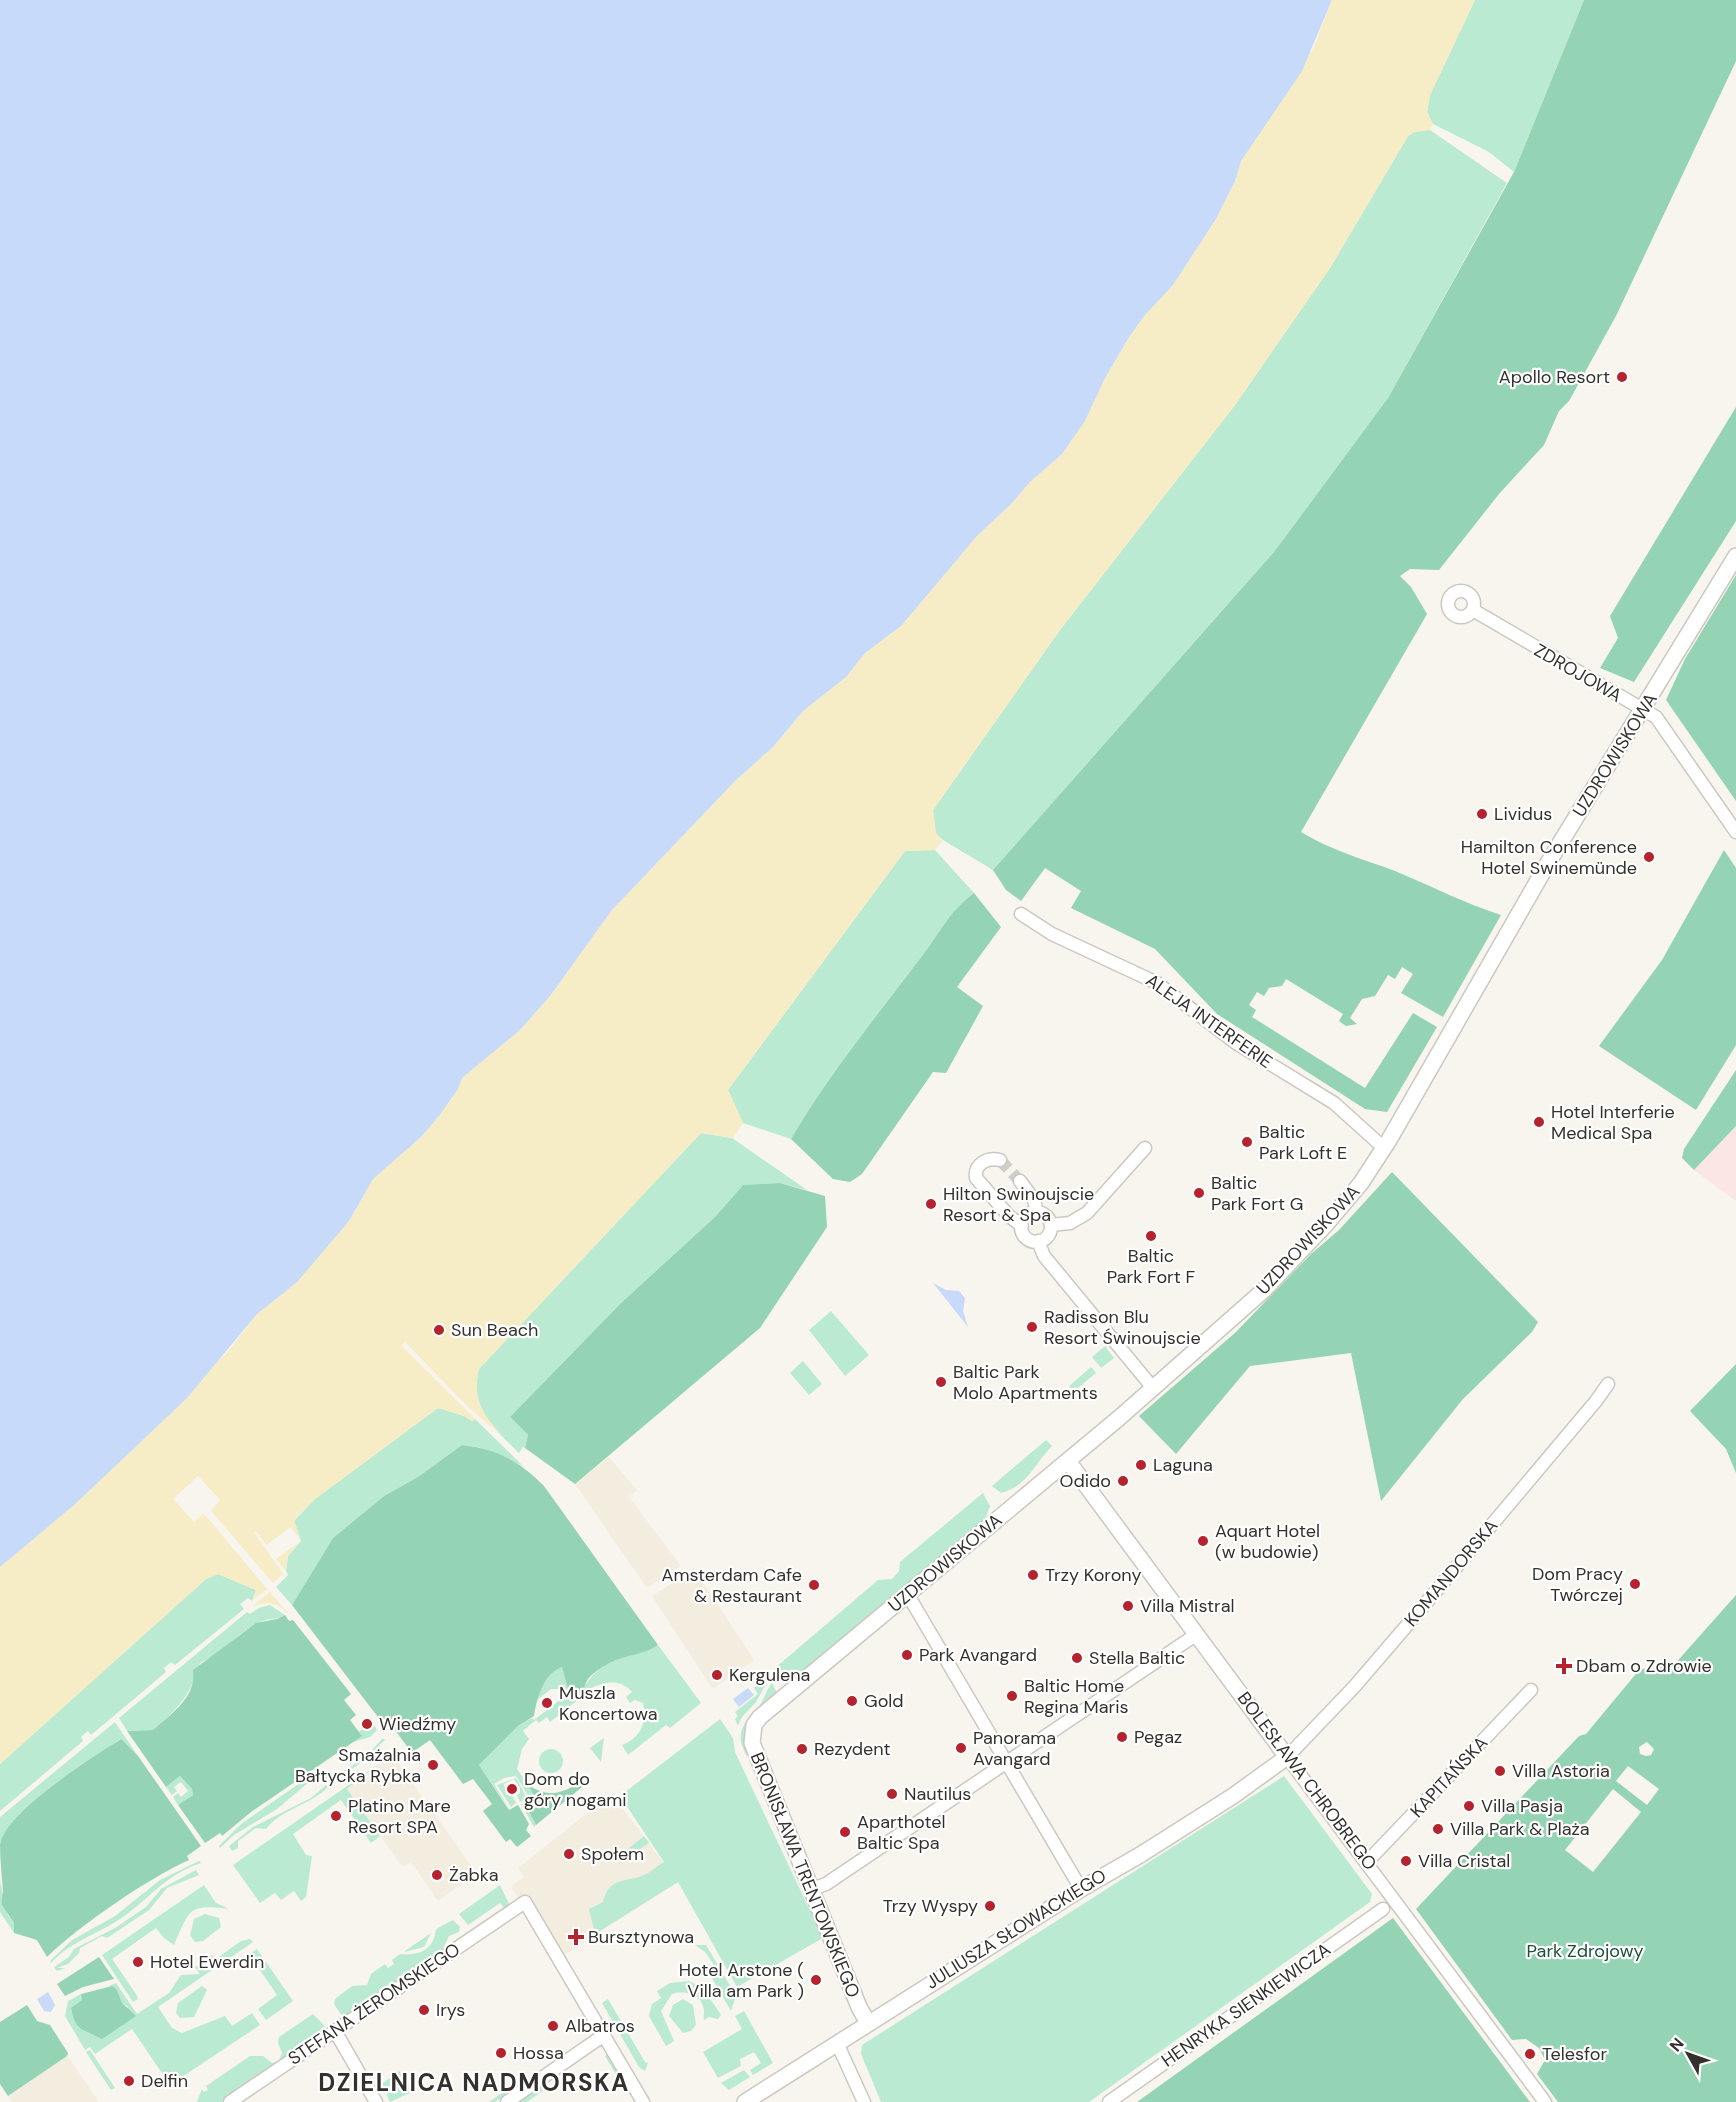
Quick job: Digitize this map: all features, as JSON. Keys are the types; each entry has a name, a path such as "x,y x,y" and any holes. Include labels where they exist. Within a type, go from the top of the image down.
{"street":[{"name":"UZDROWISKOWA","path":"754,1725 1153,1388 1272,1281 1328,1222 1384,1148 1538,881 1736,556"},
{"name":"ZDROJOWA","path":"1473,610 1656,717 1736,832"},
{"name":"ALEJA INTERFERIE","path":"1021,914 1052,934 1157,983 1236,1043 1334,1103 1384,1148"},
{"path":"1051,1225 1070,1223 1087,1213 1145,1148"},
{"path":"1000,1160 991,1158 981,1163 976,1169 976,1178 1009,1216 1022,1226 1028,1238 1038,1241 1049,1234 1051,1225 1048,1217 1037,1212 1028,1214 1022,1226"},
{"path":"1020,1180 1034,1200 1037,1212"},
{"path":"1038,1241 1044,1256 1153,1388"},
{"name":"KOMANDORSKA","path":"1287,1757 1359,1682 1432,1598 1608,1384"},
{"name":"BOLESŁAWA CHROBREGO","path":"1068,1461 1545,2102"},
{"path":"908,1595 1081,1888"},
{"path":"813,1889 826,1884 1197,1634"},
{"name":"KAPITAŃSKA","path":"1367,1862 1531,1690"},
{"name":"BRONISŁAWA TRENTOWSKIEGO","path":"754,1725 752,1743 859,2007 868,2023"},
{"name":"JULIUSZA SŁOWACKIEGO","path":"745,2102 1081,1888 1140,1855 1233,1796 1287,1757"},
{"name":"HENRYKA SIENKIEWICZA","path":"1109,2102 1383,1909 1381,1900 1389,1893"},
{"name":"STEFANA ŻEROMSKIEGO","path":"230,2102 525,1902 604,2035"},
{"path":"335,2031 376,2102"},
{"path":"507,2102 604,2035 643,2102"},
{"path":"837,2043 864,2102"}],"shaded area":[{"path":"1736,1126 1736,1201 1694,1170"},
{"path":"609,1457 637,1490 629,1497 681,1566 647,1588 575,1484"},
{"path":"694,1569 754,1660 713,1689 652,1596"},
{"path":"392,1754 477,1874 438,1901 411,1862 403,1867 344,1788"},
{"path":"609,1796 613,1797 678,1882 564,1955 529,1895 518,1898 511,1887 524,1877 518,1868"},
{"path":"67,2055 99,2102 12,2102 8,2096"}],"green space":[{"path":"1475,0 1584,0 1514,172 1489,152 1433,124 1427,112 1430,95"},
{"path":"1584,0 1736,0 1736,61 1616,316 1569,401 1559,411 1544,445 1499,494 1439,570 1410,569 1400,576 1411,587 1427,614 1301,832 1335,849 1501,915 1443,1017 1401,993 1413,974 1402,967 1395,979 1388,975 1375,996 1362,999 1350,1018 1357,1024 1346,1026 1339,1021 1343,1014 1286,979 1282,986 1269,988 1264,996 1257,992 1249,1005 1256,1010 1252,1017 1365,1088 1413,1013 1437,1027 1387,1112 1365,1109 1217,1014 1155,949 1071,908 1081,891 1045,868 1021,901 1006,890 993,870 1274,552 1388,398 1514,172"},
{"path":"1430,130 1507,183 1388,398 1274,552 993,870 943,840 936,834 933,810 1060,630 1235,405 1330,268 1408,136 1414,132"},
{"path":"1736,407 1736,521 1634,682 1600,668 1618,638 1610,616"},
{"path":"1736,575 1736,801 1666,700 1685,659"},
{"path":"935,850 974,893 951,915 821,1092 791,1139 743,1123 728,1090 905,851"},
{"path":"1724,850 1736,868 1736,1045 1696,1110 1599,1046 1662,960"},
{"path":"974,893 1001,927 957,987 983,1006 946,1073 933,1072 862,1174 850,1182 833,1179 791,1139 821,1092 951,915"},
{"path":"1736,1070 1736,1126 1694,1170 1682,1158 1684,1149"},
{"path":"701,1133 732,1138 807,1190 780,1183 743,1185 715,1217 621,1303 510,1417 528,1435 525,1448 523,1447 519,1453 492,1426 480,1407 477,1396 479,1369"},
{"path":"1392,1172 1538,1322 1532,1332 1463,1399 1381,1501 1351,1353 1250,1366 1176,1454 1139,1416 1236,1332 1311,1254 1339,1230"},
{"path":"780,1183 825,1196 827,1227 760,1328 575,1484 525,1448 528,1435 510,1417 621,1303 715,1217 743,1185"},
{"path":"831,1311 869,1355 845,1376 809,1330"},
{"path":"1105,1346 1114,1358 1101,1368 1092,1357"},
{"path":"803,1361 822,1384 809,1395 790,1373"},
{"path":"1736,1364 1736,1473 1726,1449 1690,1411"},
{"path":"1091,1367 1096,1373 1074,1391 1069,1386"},
{"path":"438,1408 464,1416 472,1421 475,1419 523,1466 478,1447 462,1445 418,1477 384,1496 333,1538 292,1605 276,1587 288,1575 286,1571 288,1556 301,1541 294,1521 315,1499"},
{"path":"1046,1440 1052,1446 1024,1480 1010,1490 1001,1493 992,1486"},
{"path":"462,1445 487,1450 508,1458 544,1486 658,1645 652,1649 612,1661 601,1668 588,1679 578,1698 569,1693 573,1689 568,1689 562,1667 556,1670 542,1687 534,1716 518,1726 479,1765 509,1810 518,1805 529,1824 526,1830 531,1836 517,1847 510,1839 506,1842 483,1811 492,1804 473,1779 463,1784 430,1740 414,1751 414,1755 386,1718 381,1721 292,1605 333,1538 384,1496 418,1477"},
{"path":"983,1493 990,1506 984,1522 791,1683 783,1682 774,1669 878,1580 892,1579 899,1571 900,1562"},
{"path":"218,1574 256,1590 252,1601 248,1598 240,1604 244,1609 175,1665 171,1662 164,1668 166,1672 91,1735 88,1731 81,1737 83,1741 0,1811 0,1764 206,1579"},
{"name":"Park Zdrojowy","path":"1736,1595 1736,2102 1558,2102 1537,2074 1545,2060 1539,2048 1526,2039 1512,2040 1416,1909 1579,1736 1586,1734 1640,1669 1673,1666","holes":["1647,1742 1654,1749 1651,1755 1646,1756 1640,1754 1639,1747","1628,1766 1659,1789 1647,1805 1616,1781","1613,1789 1641,1812 1593,1872 1565,1850"]},
{"path":"270,1605 285,1615 261,1621 200,1663 188,1692 153,1730 127,1731 119,1718 247,1612 250,1614"},
{"path":"285,1615 289,1621 293,1620 351,1694 344,1700 356,1715 350,1720 362,1736 251,1812 222,1836 220,1833 205,1843 178,1805 193,1795 192,1789 180,1776 166,1787 127,1731 153,1730 187,1697 193,1680 193,1670 256,1623"},
{"path":"658,1645 701,1703 670,1728 666,1725 628,1755 622,1745 634,1738 641,1728 644,1716 643,1703 635,1700 630,1703 626,1697 632,1692 626,1687 613,1683 593,1687 581,1693 595,1673 609,1662"},
{"path":"562,1666 568,1689 551,1689 538,1699 547,1680"},
{"path":"767,1676 769,1679 756,1702 742,1717 738,1726 735,1719 738,1716 735,1712 758,1694 754,1688"},
{"path":"772,1683 778,1695 756,1714 748,1726 749,1754 746,1755 742,1746 741,1732"},
{"path":"569,1693 579,1699 550,1722 547,1717 539,1723 536,1720 523,1731 529,1739 522,1749 517,1769 539,1801 527,1808 536,1825 534,1827 521,1804 530,1799 516,1776 504,1778 494,1784 510,1810 479,1765 518,1726 532,1718 534,1720"},
{"path":"720,1719 733,1738 735,1752 823,1938 737,1987 678,1882 595,1934 589,1909 603,1902 609,1888 614,1884 644,1875 664,1862 620,1796"},
{"path":"115,1722 138,1756 120,1739 21,1813 0,1842 0,1817"},
{"path":"372,1722 377,1730 370,1737 353,1742 361,1736 359,1732"},
{"path":"383,1738 385,1740 363,1761 331,1784 322,1777 315,1777 277,1809 234,1835 220,1848 219,1846 241,1824 307,1778 317,1773 337,1773 346,1770 367,1755"},
{"path":"604,1738 601,1762 590,1748"},
{"path":"121,1739 138,1756 201,1846 187,1856 189,1860 172,1868 115,1904 77,1931 47,1957 37,1940 14,1933 14,1923 2,1905 0,1845 5,1832 33,1802 71,1772"},
{"path":"551,1749 556,1750 562,1756 562,1766 556,1772 551,1773 546,1772 540,1766 539,1761 540,1756 546,1750"},
{"path":"376,1766 347,1789 380,1836 371,1843 341,1800 293,1834 306,1855 312,1856 306,1897 301,1901 294,1891 281,1900 275,1893 260,1903 233,1865"},
{"path":"180,1776 192,1789 193,1795 178,1805 173,1797 178,1793 181,1797 188,1791 181,1782 174,1787 177,1791 172,1795 166,1787"},
{"path":"1284,1776 1372,1894 1370,1902 1089,2102 881,2102 861,2054 862,2045"},
{"path":"516,1778 527,1798 520,1802 517,1795 520,1793 520,1788 514,1779 504,1784 506,1794 513,1797 516,1803 511,1807 497,1785"},
{"path":"579,1783 582,1787 536,1825 527,1808 538,1801 528,1785 547,1793 553,1793"},
{"path":"326,1785 328,1787 321,1793 272,1822 266,1829 256,1828 238,1841 238,1848 232,1851 229,1846 253,1827 311,1798"},
{"path":"644,1836 649,1843 628,1857 624,1852"},
{"path":"199,1861 201,1863 176,1875 128,1913 109,1926 74,1944 51,1963 50,1961 72,1940 115,1916 160,1880"},
{"path":"196,1870 199,1875 167,1888 149,1910 107,1938 102,1936 80,1948 79,1953 68,1964 57,1968 66,1968 57,1971 54,1967 69,1957 74,1949 115,1928 146,1907 161,1889"},
{"path":"0,1882 8,1915 14,1923 14,1933 0,1912"},
{"path":"204,1885 216,1903 229,1909 205,1907 198,1909 188,1916 174,1945 156,1928 112,1959 136,1994 138,1999 133,2002 102,1955"},
{"path":"500,1885 510,1906 505,1909 500,1903 468,1925 459,1914"},
{"path":"205,1914 219,1918 221,1927 203,1941 195,1942 190,1935 194,1919"},
{"path":"1393,1918 1530,2102 1137,2102"},
{"path":"453,1920 460,1927 459,1932 449,1936 441,1953 344,2019 334,2004 335,1999 352,1986 367,1985 371,1974 385,1964 388,1968 394,1964 392,1960 400,1954 419,1953 429,1947 436,1929"},
{"path":"431,1933 424,1947 405,1952 405,1951"},
{"path":"250,1939 253,1942 158,2007 172,2028 182,2033 225,2016 232,2026 252,2013 260,2025 170,2085 132,2029 95,2054 90,2047 85,2050 65,2016 68,2001 81,1994 82,2000 71,2009 72,2014 82,2029 95,2035 128,2007 122,2003 117,1990 109,1986 116,1983 137,2014 169,1993 181,1975 200,1974 195,1967 212,1955 216,1959 241,1941"},
{"path":"695,1945 706,1945 736,1996 731,2011 709,1973 717,1969 705,1952"},
{"path":"257,1949 293,2001 266,2020 258,2009 277,1995 249,1954"},
{"path":"99,1957 114,1979 83,1987 65,1996 57,1984"},
{"path":"689,1981 703,1988 721,2015 718,2019 709,2017 704,2020 704,2008 698,1998 686,1993 672,1994 661,2011 674,2041 666,2046 649,2016 652,2004 661,1998 657,1991 670,1983"},
{"path":"112,1986 117,1990 122,2003 136,2016 102,2039 78,2026 71,2008 82,2000 81,1994"},
{"path":"202,1986 207,1990 194,2017 180,2018 176,2013 178,2003"},
{"path":"608,1999 645,2062 648,2063 645,2071 639,2067 602,2003"},
{"path":"683,1999 693,2005 696,2025 691,2031 683,2033 669,2016 673,2005"},
{"path":"27,2005 37,2021 50,2025 68,2053 67,2056 8,2096 0,2084 0,2022"},
{"path":"744,2011 773,2063 753,2075 750,2070 761,2063 754,2052 740,2059 741,2066 718,2078 703,2052 742,2029 735,2016"},
{"path":"313,2014 324,2025 323,2032 221,2102 197,2102 202,2089 204,2092 208,2090 206,2086 250,2056 263,2056 272,2063 279,2061 282,2053 278,2043 279,2037"},
{"path":"90,2050 115,2088 111,2090 86,2052"},
{"path":"609,2053 630,2090 627,2093 605,2056"},
{"path":"744,2070 750,2077 729,2090 721,2083"},
{"path":"399,2071 411,2086 412,2092 390,2102 382,2084"},
{"path":"519,2081 526,2085 518,2091 514,2089 495,2102 489,2102"},
{"path":"542,2085 544,2090 527,2102 517,2102"}],"sand":[{"path":"1332,0 1475,0 1430,95 1427,112 1433,124 1430,130 1414,132 1408,136 1330,268 1235,405 1060,630 933,810 936,833 943,840 935,850 905,851 728,1090 743,1123 733,1138 701,1133 479,1369 477,1389 480,1405 502,1435 470,1409 405,1342 401,1345 475,1419 473,1421 438,1408 315,1499 294,1520 301,1541 291,1527 266,1545 256,1531 254,1532 283,1574 273,1583 211,1511 220,1500 198,1476 173,1499 194,1522 203,1514 206,1516 267,1589 252,1601 256,1590 218,1574 206,1579 0,1764 0,1567 73,1506 230,1349 257,1314 349,1221 373,1179 385,1166 421,1137 439,1116 458,1089 462,1078 520,1030 550,996 612,910 735,781 773,747 803,711 846,677 865,653 901,626 977,536 1011,504 1030,482 1062,454 1085,421 1104,380 1129,337 1145,315 1173,285 1216,219 1235,181 1241,161 1314,47"},
{"path":"301,1541 288,1556 286,1571 276,1559"},
{"path":"270,1592 289,1614 279,1606 270,1603 250,1608"}],"water":[{"path":"0,0 1332,0 1302,71 1241,161 1235,181 1216,219 1173,285 1145,315 1129,337 1104,380 1085,421 1062,454 1030,482 1011,504 977,536 901,626 865,653 846,677 803,711 773,747 735,781 612,910 550,996 520,1030 462,1078 458,1089 439,1116 421,1137 373,1179 349,1221 297,1282 257,1314 187,1398 73,1506 0,1567"},
{"path":"933,1283 946,1290 959,1291 965,1298 963,1311 968,1327"},
{"path":"748,1688 754,1695 739,1707 733,1699"},
{"path":"48,1992 55,2005 51,2012 44,2011 37,1999"}],"tunnel":[{"path":"1000,1160 1020,1181"}],"place":[{"name":"Apollo Resort","path":"1622,377"},
{"name":"Lividus","path":"1482,814"},
{"name":"Hamilton Conference Hotel Swinemünde","path":"1649,857"},
{"name":"Hotel Interferie Medical Spa","path":"1539,1122"},
{"name":"Baltic Park Loft E","path":"1247,1142"},
{"name":"Baltic Park Fort G","path":"1199,1193"},
{"name":"Hilton Swinoujscie Resort & Spa","path":"931,1204"},
{"name":"Baltic Park Fort F","path":"1151,1236"},
{"name":"Radisson Blu Resort Świnoujscie","path":"1032,1327"},
{"name":"Sun Beach","path":"439,1330"},
{"name":"Baltic Park Molo Apartments","path":"941,1382"},
{"name":"Laguna","path":"1141,1465"},
{"name":"Odido","path":"1123,1481"},
{"name":"Aquart Hotel (w budowie)","path":"1203,1541"},
{"name":"Trzy Korony","path":"1033,1575"},
{"name":"Dom Pracy Twórczej","path":"1635,1584"},
{"name":"Amsterdam Cafe & Restaurant","path":"814,1585"},
{"name":"Villa Mistral","path":"1128,1606"},
{"name":"Park Avangard","path":"907,1655"},
{"name":"Stella Baltic","path":"1077,1658"},
{"name":"Dbam o Zdrowie","path":"1564,1666"},
{"name":"Kergulena","path":"717,1675"},
{"name":"Baltic Home Regina Maris","path":"1012,1696"},
{"name":"Gold","path":"852,1701"},
{"name":"Muszla Koncertowa","path":"547,1703"},
{"name":"Wiedźmy","path":"367,1724"},
{"name":"Pegaz","path":"1122,1737"},
{"name":"Panorama Avangard","path":"961,1748"},
{"name":"Rezydent","path":"802,1749"},
{"name":"Smażalnia Bałtycka Rybka","path":"433,1765"},
{"name":"Villa Astoria","path":"1500,1771"},
{"name":"Dom do góry nogami","path":"512,1789"},
{"name":"Nautilus","path":"892,1794"},
{"name":"Villa Pasja","path":"1469,1806"},
{"name":"Platino Mare Resort SPA","path":"336,1816"},
{"name":"Villa Park & Plaża","path":"1438,1829"},
{"name":"Aparthotel Baltic Spa","path":"845,1832"},
{"name":"Społem","path":"569,1854"},
{"name":"Villa Cristal","path":"1406,1861"},
{"name":"Żabka","path":"437,1875"},
{"name":"Trzy Wyspy","path":"990,1906"},
{"name":"Bursztynowa","path":"576,1937"},
{"name":"Hotel Ewerdin","path":"138,1962"},
{"name":"Hotel Arstone ( Villa am Park )","path":"816,1980"},
{"name":"Irys","path":"424,2010"},
{"name":"Albatros","path":"553,2026"},
{"name":"Hossa","path":"501,2053"},
{"name":"Telesfor","path":"1530,2054"},
{"name":"Delfin","path":"129,2081"}],"district":[{"name":"DZIELNICA NADMORSKA","path":"474,2082"}]}
